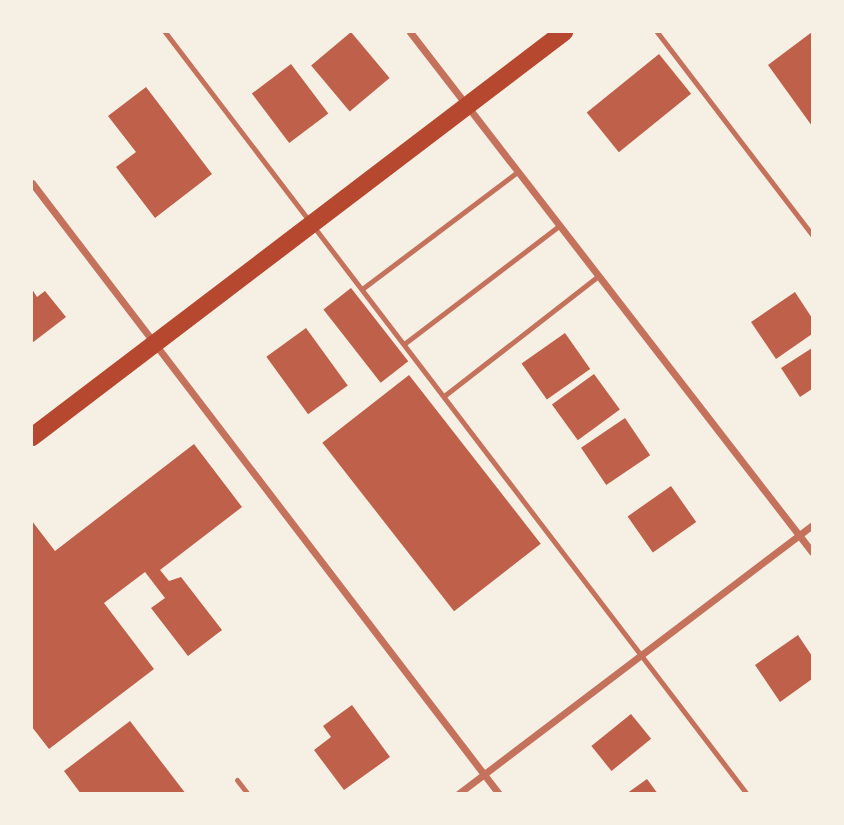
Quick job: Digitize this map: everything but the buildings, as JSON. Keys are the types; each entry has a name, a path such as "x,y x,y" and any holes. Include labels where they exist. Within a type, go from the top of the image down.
{"main road":[{"path":"32,437 564,32"}],"street":[{"path":"410,32 813,552"},
{"path":"32,183 152,345 499,793"},
{"path":"458,793 813,525"}],"lane":[{"path":"165,32 747,793"},
{"path":"657,32 813,235"},
{"path":"362,289 517,172"},
{"path":"404,344 559,226"},
{"path":"444,396 598,276"},
{"path":"237,780 248,793"}]}
